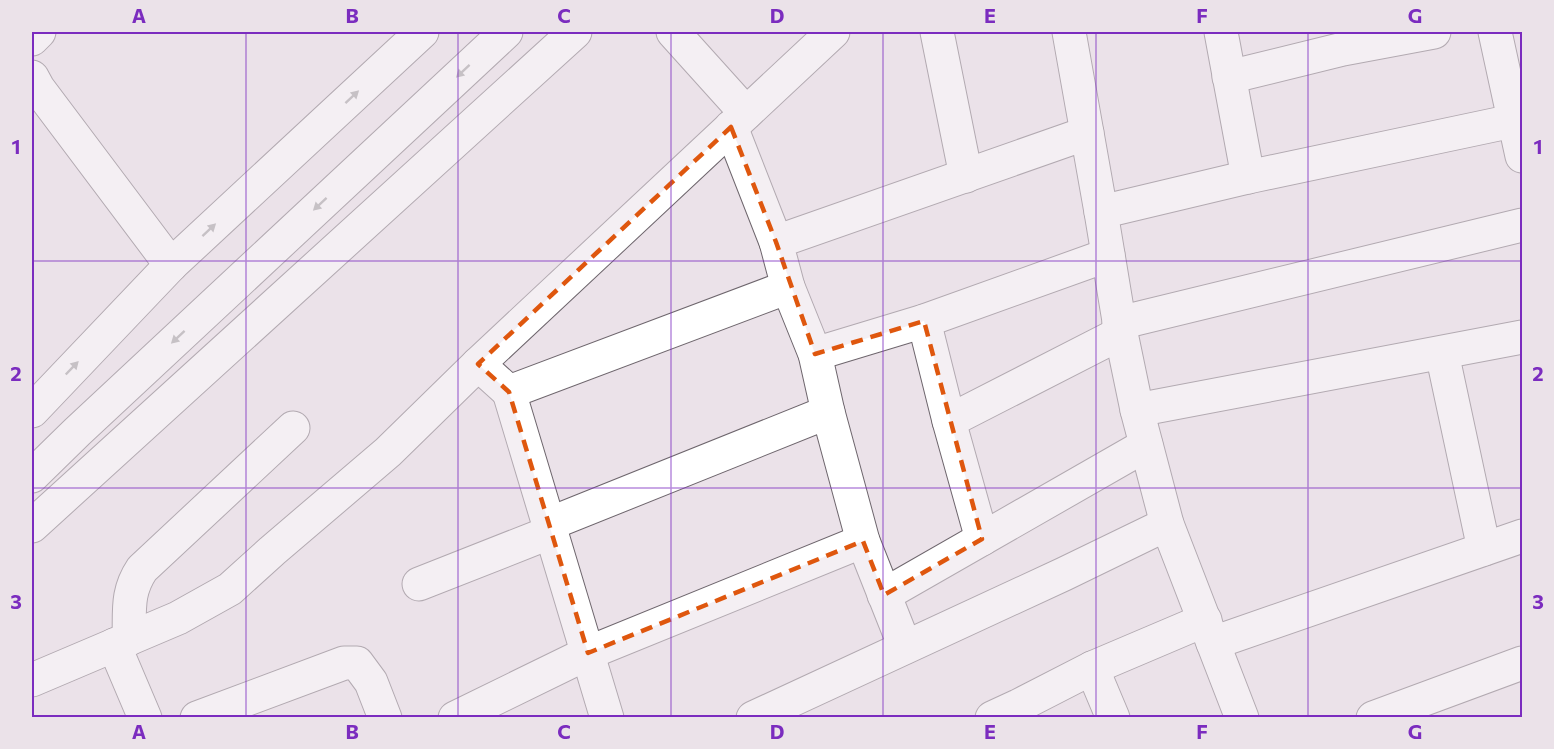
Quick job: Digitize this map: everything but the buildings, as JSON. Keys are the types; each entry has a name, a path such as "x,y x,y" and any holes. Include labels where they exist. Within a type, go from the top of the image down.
{"street":[{"path":"32,39 39,32"},
{"path":"32,411 171,265 422,32"},
{"path":"32,476 506,32"},
{"path":"32,526 575,32"},
{"path":"673,32 739,120 788,287 815,354 828,412 863,541 905,647"},
{"path":"32,680 178,618 230,589 388,452 478,364 833,32"},
{"path":"937,32 966,176"},
{"path":"1069,32 1120,328 1137,410 1167,524 1242,717"},
{"path":"1221,32 1248,177"},
{"path":"1229,77 1342,40 1434,32"},
{"path":"1495,32 1518,120 1522,156"},
{"path":"32,77 171,265"},
{"path":"1101,212 1248,177 1518,120"},
{"path":"776,242 1087,133"},
{"path":"950,421 1120,328 1522,225"},
{"path":"815,354 924,321 1108,255"},
{"path":"509,392 788,287"},
{"path":"924,321 982,539"},
{"path":"1137,410 1522,338"},
{"path":"1442,353 1484,549"},
{"path":"478,364 509,392 607,717"},
{"path":"419,584 828,412"},
{"path":"145,717 122,642 134,581 142,569 293,428"},
{"path":"884,595 1146,444"},
{"path":"754,717 1167,524"},
{"path":"1011,714 1092,668 1522,536"},
{"path":"455,717 588,652 863,541"},
{"path":"197,717 344,663 357,663 371,681 385,717"},
{"path":"1372,717 1522,663"},
{"path":"1092,668 1113,717"}],"highlighted area":[{"path":"731,127 776,242 815,354 924,321 982,539 884,595 863,541 588,653 509,392 478,364"}]}
